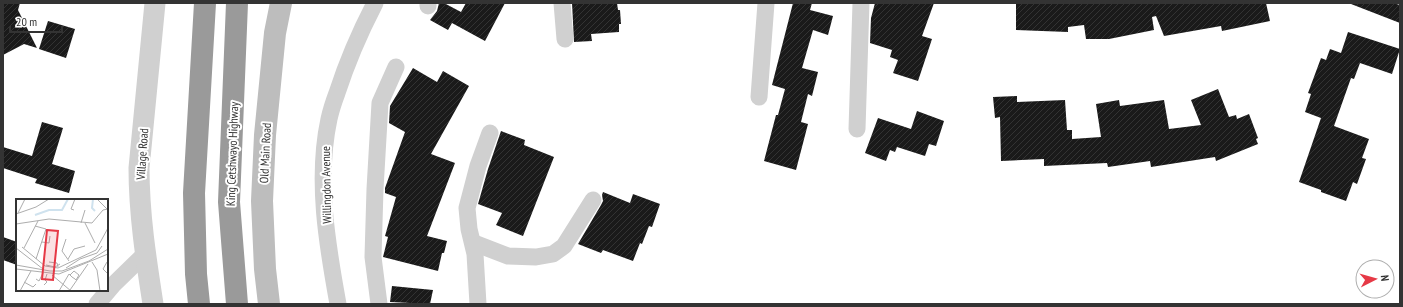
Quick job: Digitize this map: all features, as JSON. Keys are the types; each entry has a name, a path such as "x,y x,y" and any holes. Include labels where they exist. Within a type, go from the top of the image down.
{"highway":[{"path":"199,304 196,274 194,193 205,3"},
{"name":"King Cetshwayo Highway","path":"237,3 229,202 237,304"}],"main road":[{"name":"Old Main Road","path":"269,304 265,269 262,194 265,134 275,33 281,3"}],"street":[{"name":"Village Road","path":"153,304 145,254 139,168 155,3"},
{"name":"Willingdon Avenue","path":"338,304 328,247 324,189 324,152 329,118 342,78 361,30 375,3"},
{"path":"562,3 565,39"},
{"path":"759,97 766,3"},
{"path":"857,130 861,3"},
{"path":"379,304 373,256 374,189 380,102 396,67"},
{"path":"478,304 474,243 469,229 467,208 478,166 490,133"},
{"path":"474,243 508,256 536,257 553,254 564,246 593,200"},
{"path":"108,290 145,254"},
{"path":"97,304 107,291"}],"building":[{"path":"3,3 20,3 18,10 37,48 24,44 3,55"},
{"path":"439,3 444,3 461,12 466,3 505,3 485,41 452,23 448,30 430,20 437,11"},
{"path":"572,3 617,3 618,10 620,10 621,24 619,24 619,32 591,34 592,41 574,42"},
{"path":"793,3 812,3 810,10 833,16 828,35 813,30 802,68 818,72 812,96 808,94 801,122 808,124 796,170 764,161 776,115 778,115 785,89 772,85"},
{"path":"875,3 934,3 922,36 932,39 918,81 893,73 898,60 890,57 892,50 870,43 871,18"},
{"path":"1016,3 1266,3 1270,21 1222,31 1221,26 1164,36 1156,16 1152,17 1154,30 1109,39 1086,39 1084,25 1068,27 1068,32 1016,30"},
{"path":"1393,3 1400,5 1400,23 1351,4"},
{"path":"48,21 75,29 66,58 39,49"},
{"path":"1348,32 1400,49 1392,74 1360,63 1354,79 1351,78 1334,126 1369,139 1362,158 1366,159 1357,184 1353,182 1346,201 1299,182 1321,118 1305,112 1311,94 1308,93 1321,58 1326,60 1330,49 1341,53"},
{"path":"413,68 437,82 443,71 469,86 431,154 455,163 427,236 447,241 444,253 442,253 438,271 383,257 388,237 385,236 396,197 385,193 385,188 405,132 389,123 390,106"},
{"path":"1218,89 1229,117 1236,115 1237,119 1249,114 1258,138 1256,139 1258,144 1216,161 1215,157 1151,167 1150,161 1108,167 1107,163 1044,166 1044,159 1001,161 1000,117 995,118 993,97 1017,96 1017,102 1065,100 1067,130 1072,130 1072,139 1101,137 1096,104 1119,100 1120,106 1164,100 1169,129 1201,125 1191,100"},
{"path":"917,111 944,121 936,146 929,144 925,156 897,147 895,152 890,150 886,161 865,153 878,118 911,129"},
{"path":"42,122 63,128 52,164 75,171 69,193 35,183 37,179 3,168 3,147 32,156"},
{"path":"501,131 525,140 524,145 554,157 523,236 496,225 502,213 478,204"},
{"path":"603,192 630,203 633,194 660,204 652,227 649,226 633,261 603,250 601,253 578,244 603,201"},
{"path":"3,237 16,242 16,265 3,260"},
{"path":"392,286 433,290 430,304 390,302"}]}
